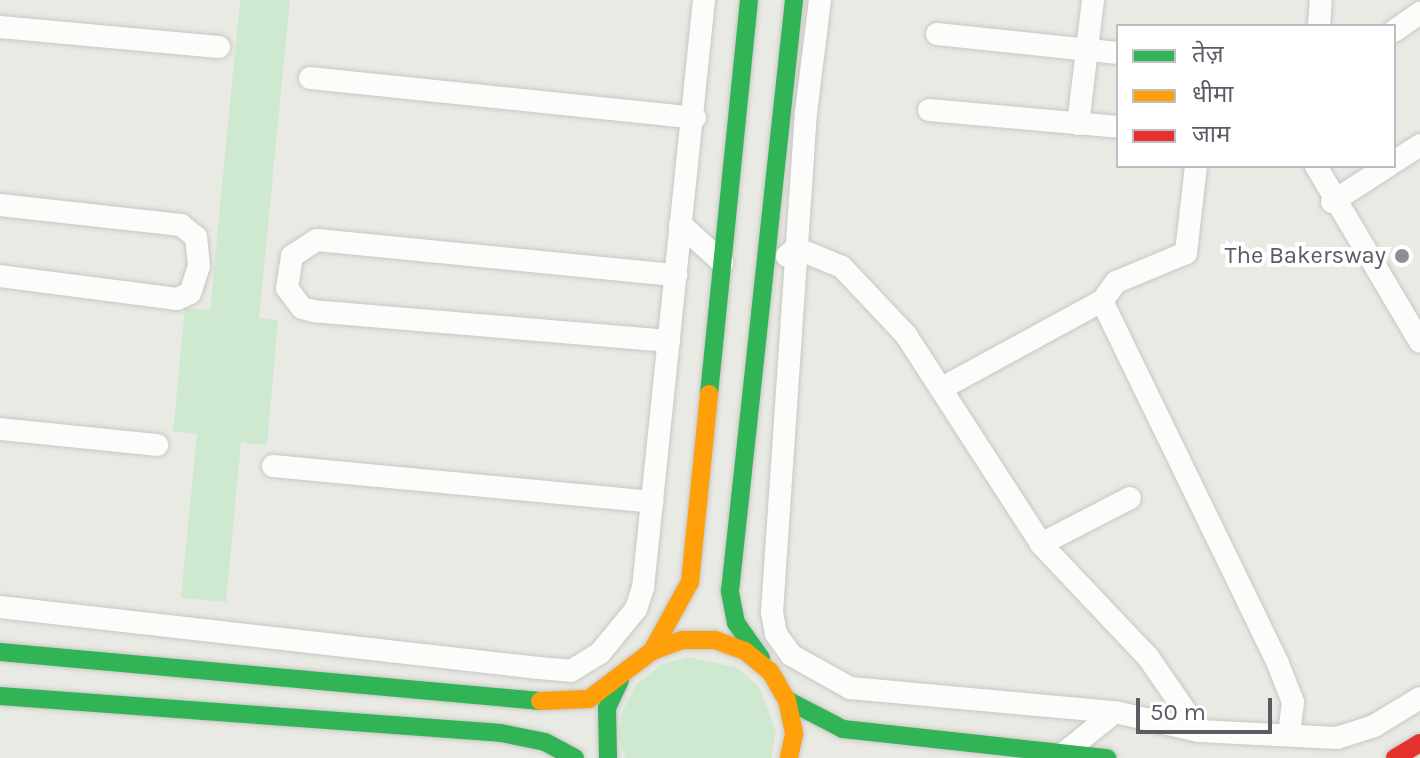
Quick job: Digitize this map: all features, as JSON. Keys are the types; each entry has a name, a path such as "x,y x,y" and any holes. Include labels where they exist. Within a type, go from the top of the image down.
{"street":[{"path":"0,607 571,671 600,653 636,609 652,502 680,224 695,118 704,0"},
{"path":"0,652 548,702 589,699 620,680 652,651 690,582 749,0"},
{"path":"789,758 794,734 787,700 736,623 730,591 794,0"},
{"path":"820,0 796,248 773,596 776,634 812,671 850,688 1115,712 1199,731 1337,738 1374,726 1420,698"},
{"path":"1078,124 1093,0"},
{"path":"1319,24 1321,0"},
{"path":"1396,30 1420,13"},
{"path":"0,27 219,47"},
{"path":"937,34 1116,53"},
{"path":"310,78 695,118"},
{"path":"929,110 1116,127"},
{"path":"1396,161 1420,145"},
{"path":"944,387 1102,301 1116,282 1186,253 1196,168"},
{"path":"1317,168 1332,202 1412,311 1420,342"},
{"path":"1332,202 1385,168"},
{"path":"0,205 181,225 196,237 199,266 190,293 177,299 0,276"},
{"path":"680,224 722,262"},
{"path":"669,341 314,311 302,308 287,288 292,256 317,240 676,275"},
{"path":"764,280 796,248"},
{"path":"796,248 831,260 856,278 944,387 1041,544 1148,657 1199,731"},
{"path":"1102,301 1278,664 1293,702 1289,735"},
{"path":"0,429 157,445"},
{"path":"273,466 652,502"},
{"path":"1041,544 1130,498"},
{"path":"652,651 683,640 715,640 745,651 770,671"},
{"path":"305,682 306,642"},
{"path":"608,758 607,708 620,680"},
{"path":"0,696 501,733 545,742 575,758"},
{"path":"787,700 843,729 1107,758"},
{"path":"1064,753 1115,712"},
{"path":"1395,758 1420,743"}],"green space":[{"path":"240,0 290,0 259,318 278,320 267,445 241,443 226,602 181,598 197,434 173,431 185,308 210,310"},
{"path":"689,657 738,668 759,687 776,731 771,758 625,758 619,738 622,712 635,686 662,664"}],"traffic: fast":[{"path":"709,394 749,0"},
{"path":"761,658 736,623 730,591 794,0"},
{"path":"0,652 540,701"},
{"path":"608,758 607,708 620,680"},
{"path":"0,696 501,733 545,742 575,758"},
{"path":"787,700 843,729 1107,758"}],"traffic: slow":[{"path":"652,651 690,582 709,394"},
{"path":"540,701 589,699 652,651 683,640 715,640 745,651 770,671 787,700 794,734 789,758"}],"traffic: jam":[{"path":"1395,758 1420,743"}],"place":[{"name":"The Bakersway","path":"1402,256"}]}
